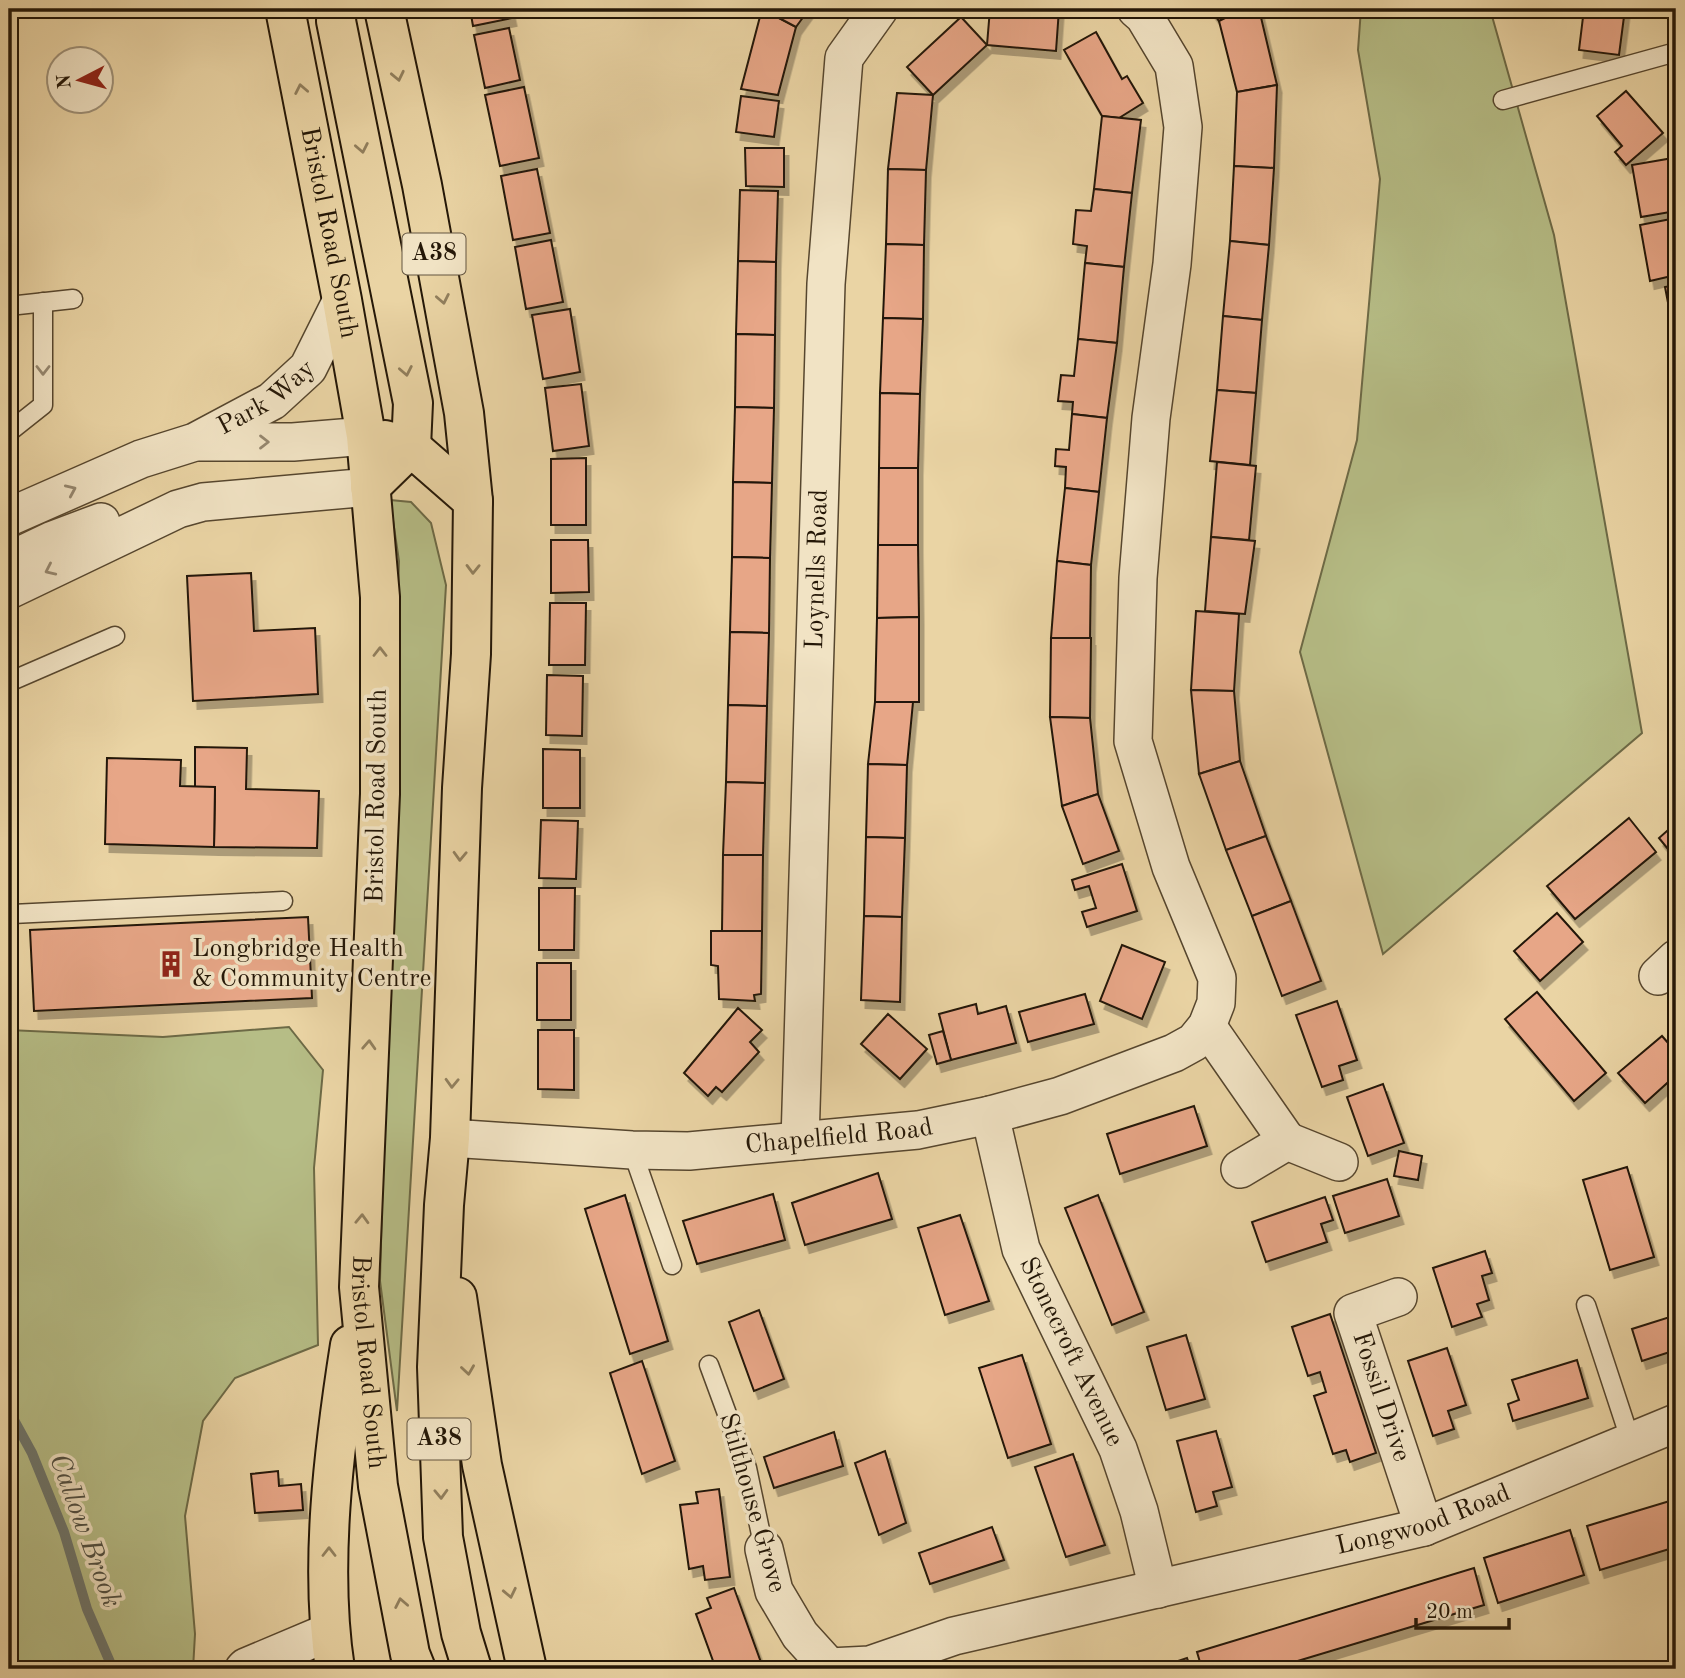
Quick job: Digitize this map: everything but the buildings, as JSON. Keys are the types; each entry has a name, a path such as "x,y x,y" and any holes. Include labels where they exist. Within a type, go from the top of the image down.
{"highway":[{"name":"Bristol Road South","path":"285,9 366,436 380,597 380,794 359,1287 378,1486 410,1654 416,1669"},
{"path":"337,9 336,21 413,403 411,447 370,487"},
{"name":"A38","path":"384,9 422,185 464,413 473,501 471,654 462,788 450,1138 444,1205 437,1367 443,1538 461,1633 472,1669"},
{"path":"366,436 411,447 473,501"},
{"path":"444,1205 482,1465 527,1669"},
{"path":"335,1669 329,1632 330,1530 343,1388 359,1287"}],"street":[{"name":"Loynells Road","path":"800,1141 826,284 844,58 879,9"},
{"path":"1136,9 1144,16 1174,66 1183,127 1172,264 1149,431 1138,578 1133,741 1171,867 1217,978 1216,1003 1207,1026 1287,1141 1339,1162"},
{"name":"Park Way","path":"9,517 141,459 195,442 272,401 308,368 342,300"},
{"name":"Park Way","path":"195,442 293,442 366,436"},
{"path":"9,590 178,509 203,502 370,487"},
{"path":"9,561 52,540 125,513 178,509"},
{"name":"Chapelfield Road","path":"450,1138 689,1151 918,1130 990,1115 1060,1096 1174,1053 1194,1042 1207,1026"},
{"name":"Stonecroft Avenue","path":"990,1115 1021,1249 1118,1449 1139,1511 1158,1589"},
{"path":"1241,1169 1287,1141"},
{"name":"Fossil Drive","path":"1398,1297 1353,1313 1424,1527"},
{"name":"Longwood Road","path":"1158,1589 1424,1527 1676,1423"},
{"name":"Stilthouse Grove","path":"764,1549 774,1591 800,1635 829,1667 870,1665 954,1636 1158,1589"},
{"path":"244,1669 329,1632"}],"lane":[{"path":"1503,100 1676,52"},
{"path":"9,306 73,299"},
{"path":"9,432 43,405 43,302"},
{"path":"9,682 115,636"},
{"path":"9,909 12,914 283,901"},
{"path":"632,1150 672,1265"},
{"path":"1586,1306 1631,1442"},
{"name":"Stilthouse Grove","path":"709,1365 747,1468 764,1549"}],"green space":[{"path":"1361,9 1490,9 1554,235 1642,733 1383,954 1300,652 1357,440 1380,179 1358,50"},
{"path":"390,500 411,502 431,523 446,585 397,1411 380,1281 399,561"},
{"path":"289,1027 323,1070 314,1168 318,1345 235,1378 203,1421 185,1516 195,1634 193,1669 9,1669 9,1030 163,1037"}],"waterway":[{"name":"Callow Brook","path":"9,1411 32,1453 64,1532 87,1609 113,1669"}],"place":[{"name":"Longbridge Health & Community Centre","path":"171,964"}]}
